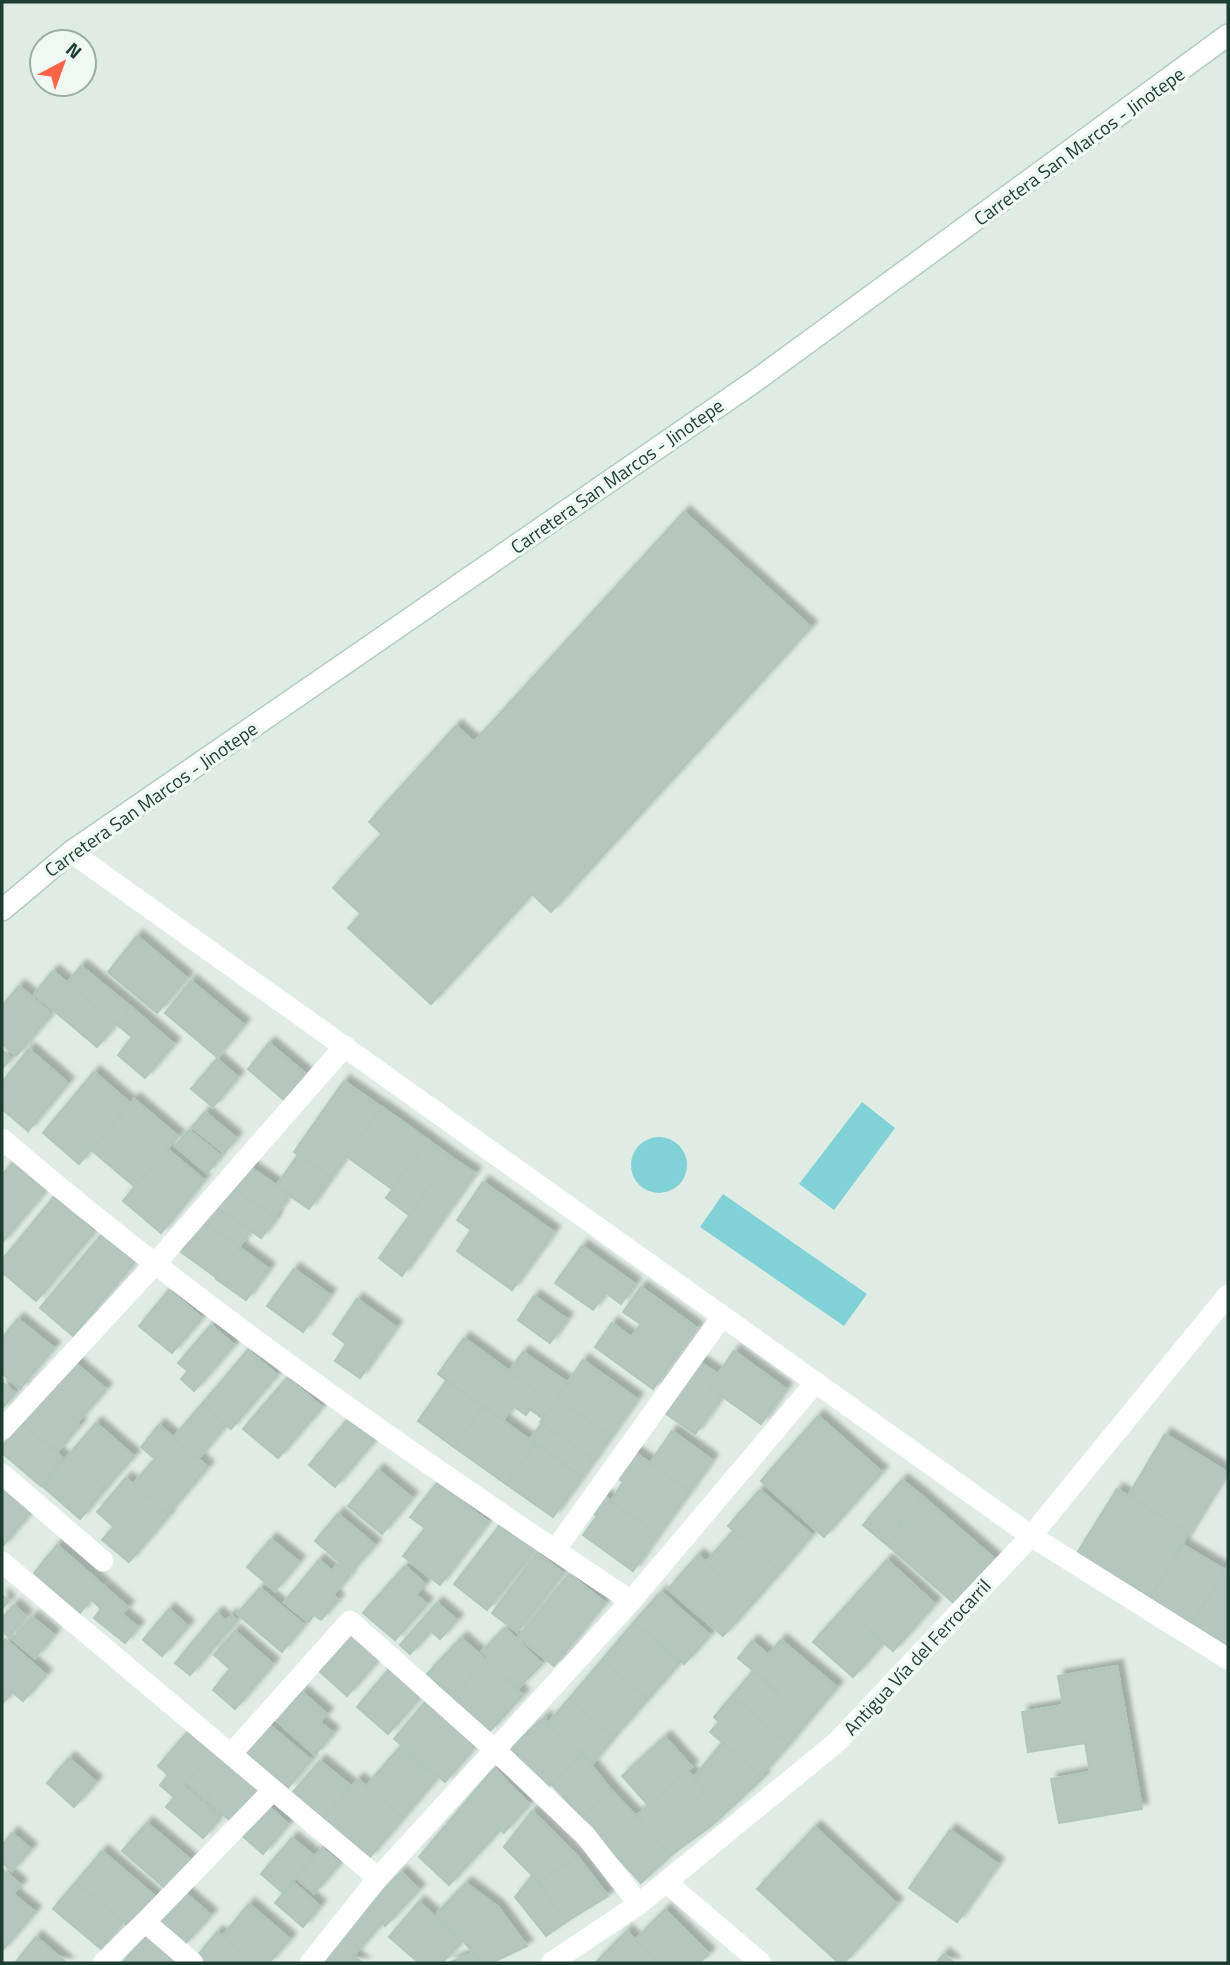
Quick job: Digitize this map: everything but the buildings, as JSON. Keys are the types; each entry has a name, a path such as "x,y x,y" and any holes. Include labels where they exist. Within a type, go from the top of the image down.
{"street":[{"name":"Carretera San Marcos - Jinotepe","path":"2,910 71,852 755,381 1228,35"},
{"path":"71,852 721,1318 816,1382 1031,1536 1228,1659"},
{"path":"2,1430 154,1265 345,1046"},
{"path":"2,1139 154,1265 385,1433 631,1601"},
{"name":"Antigua Vía del Ferrocarril","path":"551,1963 639,1904 837,1742 1031,1536 1228,1295"},
{"path":"555,1550 721,1318"},
{"path":"310,1963 378,1878 631,1601 816,1382"},
{"path":"2,1474 103,1561"},
{"path":"2,1562 378,1878"},
{"path":"232,1753 349,1620 495,1750 585,1835 639,1904"},
{"path":"103,1963 272,1791"},
{"path":"666,1882 761,1963"},
{"path":"145,1922 193,1963"}],"water":[{"path":"862,1102 895,1128 834,1210 799,1184"},
{"path":"653,1137 665,1137 679,1145 687,1159 685,1176 679,1185 665,1193 653,1193 636,1181 631,1171 631,1159 643,1142"},
{"path":"723,1194 867,1294 844,1326 700,1227"}]}
